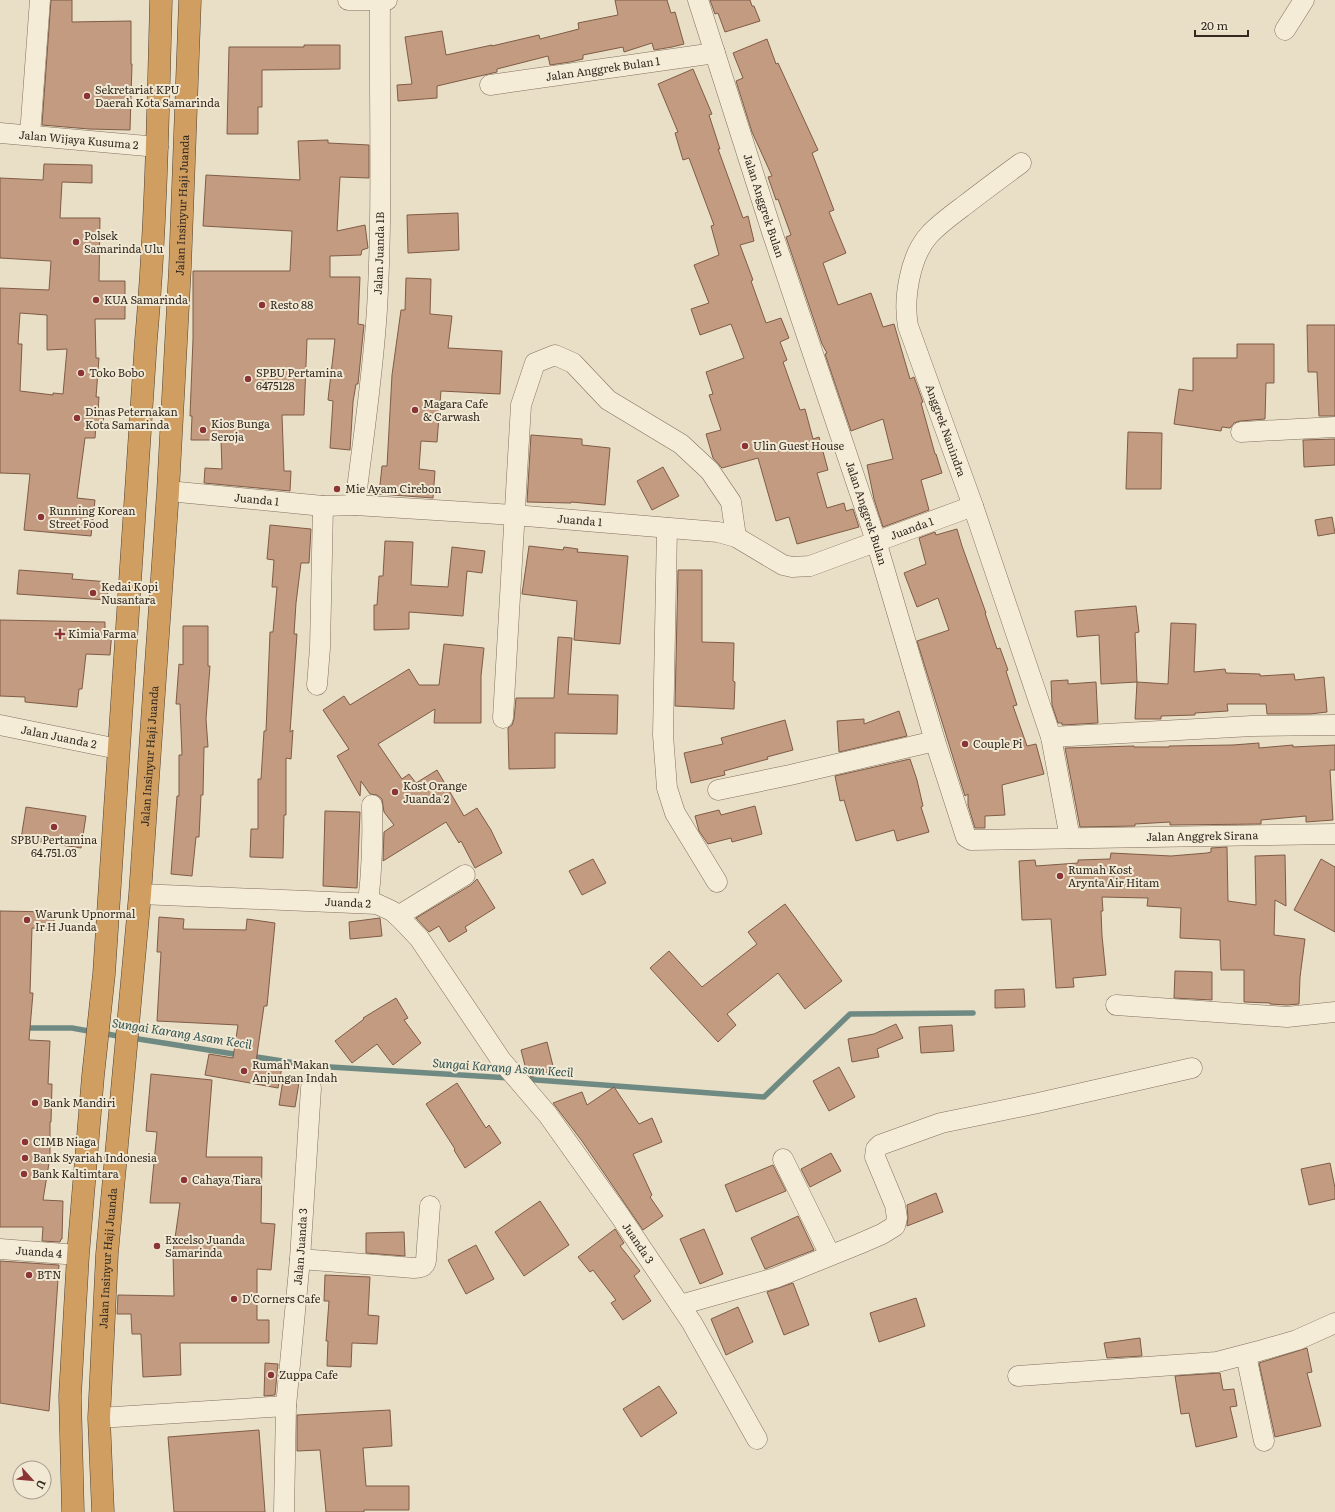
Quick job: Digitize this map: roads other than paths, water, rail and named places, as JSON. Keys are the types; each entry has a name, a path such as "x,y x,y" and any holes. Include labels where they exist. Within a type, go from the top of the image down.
{"highway":[{"path":"73,1512 70,1396 78,1255 93,1076 104,974 118,749 152,267 158,147 161,0"},
{"name":"Jalan Insinyur Haji Juanda","path":"103,1512 99,1418 107,1254 140,894 168,491 180,268 190,0"},
{"path":"152,267 180,268"}],"street":[{"path":"30,135 40,0"},
{"path":"348,0 382,0"},
{"name":"Jalan Juanda 1B","path":"355,505 371,375 377,310 380,251 382,0"},
{"name":"Jalan Anggrek Bulan","path":"698,0 772,232 876,542 954,803 967,838 971,840 1070,838"},
{"path":"1285,30 1304,0"},
{"name":"Jalan Anggrek Bulan 1","path":"490,85 715,53"},
{"name":"Jalan Wijaya Kusuma 2","path":"0,133 158,147"},
{"name":"Anggrek Nanindra","path":"1021,163 929,235 921,247 915,262 908,285 906,306 908,326 973,506 1051,737 1070,838"},
{"path":"503,718 521,405 535,363 555,355 573,363 608,400 682,444 710,471 730,502 736,537"},
{"path":"1241,432 1335,427"},
{"name":"Juanda 1","path":"168,491 323,506 355,505 514,515 718,532 736,537 783,565 792,567 810,566 973,506"},
{"path":"317,685 320,648 323,506"},
{"path":"667,528 663,735 667,788 675,812 717,882"},
{"name":"Jalan Juanda 2","path":"0,725 118,749"},
{"path":"1051,737 1252,726 1335,725"},
{"path":"718,790 790,775 935,741"},
{"path":"368,903 373,840 372,805"},
{"name":"Jalan Anggrek Sirana","path":"1070,838 1335,834"},
{"path":"398,916 465,875"},
{"name":"Juanda 2","path":"140,894 368,903 383,906 398,916 419,938 501,1060"},
{"path":"1116,1005 1287,1017 1335,1012"},
{"name":"Juanda 3","path":"501,1060 548,1115 680,1304 758,1439"},
{"path":"680,1304 775,1278 860,1244 882,1234 894,1226 898,1218 895,1205 875,1157 876,1149 880,1145 941,1123 1038,1103 1192,1068"},
{"name":"Jalan Juanda 3","path":"284,1512 286,1406 300,1259 311,1088"},
{"path":"783,1159 830,1255"},
{"path":"300,1259 414,1268 422,1267 426,1260 430,1206"},
{"name":"Juanda 4","path":"0,1249 78,1255"},
{"path":"1018,1376 1217,1362 1298,1340 1335,1323"},
{"path":"1246,1355 1264,1441"},
{"path":"99,1418 286,1406"}],"waterway":[{"name":"Sungai Karang Asam Kecil","path":"523,1079 764,1097 850,1014 973,1013"},
{"name":"Sungai Karang Asam Kecil","path":"23,1028 72,1028 94,1032"},
{"name":"Sungai Karang Asam Kecil","path":"102,1033 123,1037"},
{"name":"Sungai Karang Asam Kecil","path":"132,1038 240,1055"},
{"name":"Sungai Karang Asam Kecil","path":"250,1056 314,1066 511,1078"}],"place":[{"name":"Sekretariat KPU Daerah Kota Samarinda","path":"87,96"},
{"name":"Polsek Samarinda Ulu","path":"76,242"},
{"name":"KUA Samarinda","path":"96,300"},
{"name":"Resto 88","path":"262,305"},
{"name":"Toko Bobo","path":"81,373"},
{"name":"SPBU Pertamina 6475128","path":"248,379"},
{"name":"Magara Cafe & Carwash","path":"415,410"},
{"name":"Dinas Peternakan Kota Samarinda","path":"77,418"},
{"name":"Kios Bunga Seroja","path":"203,430"},
{"name":"Ulin Guest House","path":"745,446"},
{"name":"Mie Ayam Cirebon","path":"337,489"},
{"name":"Running Korean Street Food","path":"41,517"},
{"name":"Kedai Kopi Nusantara","path":"93,593"},
{"name":"Kimia Farma","path":"60,634"},
{"name":"Couple Pi","path":"965,744"},
{"name":"Kost Orange Juanda 2","path":"395,792"},
{"name":"SPBU Pertamina 64.751.03","path":"54,827"},
{"name":"Rumah Kost Arynta Air Hitam","path":"1060,876"},
{"name":"Warunk Upnormal Ir H Juanda","path":"27,920"},
{"name":"Rumah Makan Anjungan Indah","path":"244,1071"},
{"name":"Bank Mandiri","path":"35,1103"},
{"name":"CIMB Niaga","path":"25,1142"},
{"name":"Bank Syariah Indonesia","path":"25,1158"},
{"name":"Bank Kaltimtara","path":"24,1174"},
{"name":"Cahaya Tiara","path":"184,1180"},
{"name":"Excelso Juanda Samarinda","path":"157,1246"},
{"name":"BTN","path":"29,1275"},
{"name":"D'Corners Cafe","path":"234,1299"},
{"name":"Zuppa Cafe","path":"271,1375"}]}
